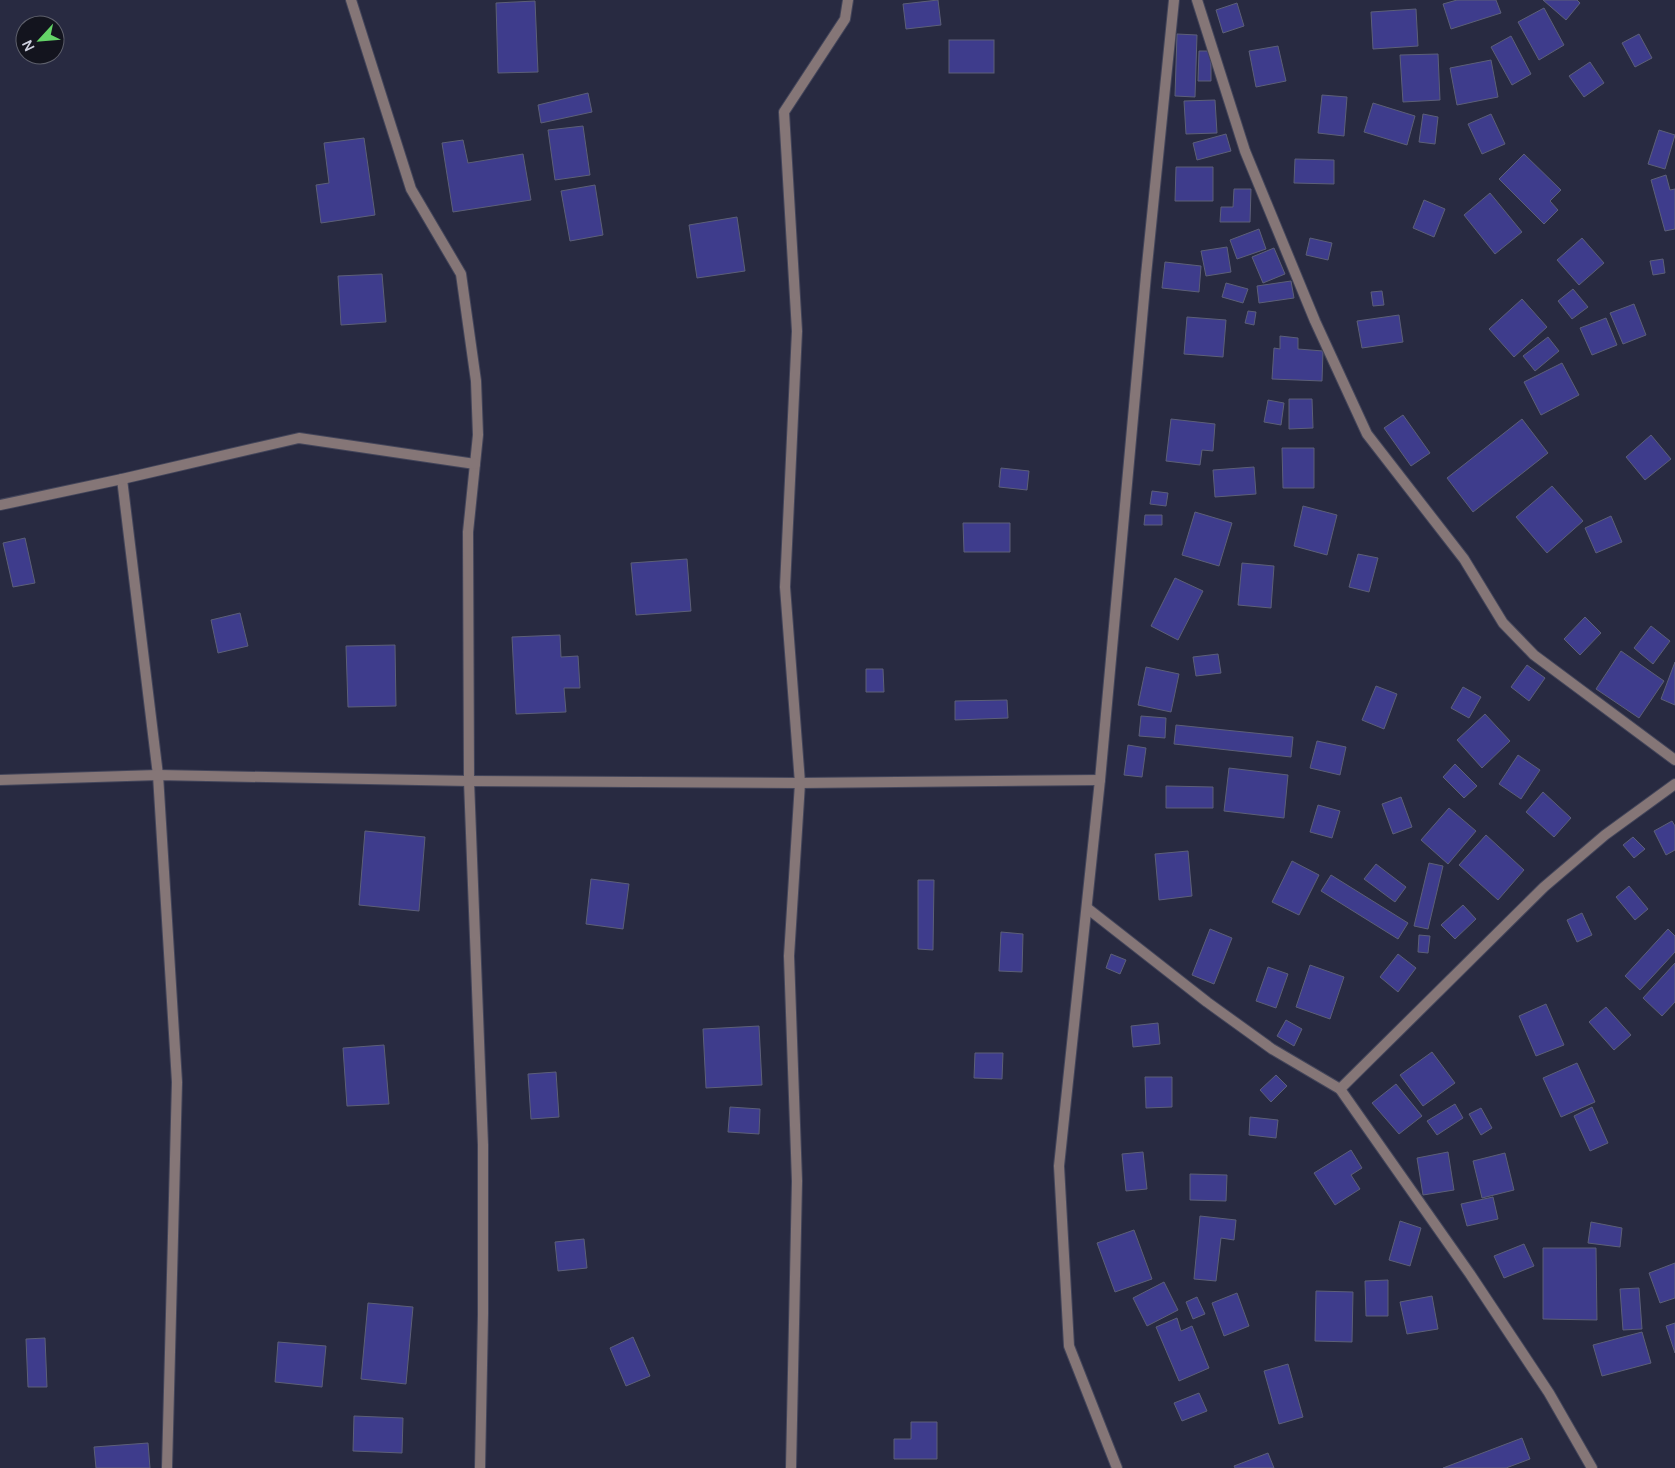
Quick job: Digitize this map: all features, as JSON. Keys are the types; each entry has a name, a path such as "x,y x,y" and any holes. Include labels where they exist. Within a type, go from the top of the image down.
{"street":[{"path":"351,0 411,189 461,274 476,381 478,435 468,532 470,781 482,1145 483,1314 480,1468"},
{"path":"791,1468 797,1181 789,956 800,782 785,587 797,331 784,112 845,19 848,0"},
{"path":"1116,1468 1069,1346 1066,1258 1059,1166 1100,780 1146,275 1174,0"},
{"path":"1198,0 1246,151 1315,321 1367,434 1464,559 1504,623 1521,642 1534,655 1675,760"},
{"path":"0,505 299,438 475,464"},
{"path":"122,479 158,775 177,1082 167,1468"},
{"path":"0,780 158,775 470,781 800,782 1100,780"},
{"path":"1340,1089 1544,888 1605,835 1675,784"},
{"path":"1087,908 1207,1002 1272,1049 1340,1089 1470,1274 1549,1393 1592,1468"}],"building":[{"path":"938,0 941,25 906,29 903,4"},
{"path":"1457,0 1496,0 1501,13 1451,29 1443,4"},
{"path":"1543,0 1577,0 1580,3 1566,20"},
{"path":"535,1 538,72 498,73 496,3"},
{"path":"1237,3 1244,26 1223,33 1216,10"},
{"path":"1544,8 1564,45 1539,60 1518,22"},
{"path":"1416,9 1418,46 1373,49 1371,12"},
{"path":"1177,34 1197,35 1195,97 1175,96"},
{"path":"1639,34 1652,58 1635,67 1622,43"},
{"path":"1511,36 1531,74 1512,85 1491,47"},
{"path":"949,40 994,40 994,73 949,73"},
{"path":"1278,46 1286,81 1256,87 1249,51"},
{"path":"1199,51 1211,51 1211,81 1198,81"},
{"path":"1438,54 1440,100 1403,102 1400,55"},
{"path":"1491,60 1498,97 1457,105 1450,68"},
{"path":"1590,62 1604,83 1584,97 1569,76"},
{"path":"588,93 592,112 541,123 538,105"},
{"path":"1322,95 1347,97 1344,136 1318,133"},
{"path":"1215,100 1217,133 1186,134 1184,101"},
{"path":"1373,103 1415,116 1407,145 1364,132"},
{"path":"1423,114 1438,117 1435,144 1419,142"},
{"path":"1491,114 1505,144 1482,154 1468,124"},
{"path":"583,126 590,175 555,180 548,130"},
{"path":"1659,130 1675,135 1665,169 1648,164"},
{"path":"1226,134 1231,151 1197,160 1193,143"},
{"path":"364,138 375,215 321,223 316,185 329,183 324,143"},
{"path":"463,140 468,163 523,154 531,200 453,212 442,143"},
{"path":"1524,154 1561,190 1550,201 1558,210 1544,224 1499,179"},
{"path":"1295,159 1334,160 1334,184 1294,183"},
{"path":"1176,167 1213,167 1213,201 1175,201"},
{"path":"1666,175 1670,190 1675,189 1675,229 1665,231 1651,180"},
{"path":"595,185 603,235 570,241 561,191"},
{"path":"1234,189 1251,189 1250,222 1220,222 1221,207 1233,207"},
{"path":"1490,193 1522,232 1495,254 1464,215"},
{"path":"1424,200 1445,209 1434,237 1413,228"},
{"path":"737,217 745,271 697,278 689,225"},
{"path":"1259,229 1266,249 1237,259 1230,240"},
{"path":"1310,238 1332,243 1328,260 1306,255"},
{"path":"1582,238 1604,263 1579,285 1557,260"},
{"path":"1227,247 1231,272 1206,276 1201,251"},
{"path":"1274,248 1285,274 1263,283 1252,257"},
{"path":"1663,259 1665,273 1653,275 1650,261"},
{"path":"1165,262 1201,266 1199,292 1162,288"},
{"path":"382,274 386,322 341,325 338,276"},
{"path":"1291,281 1294,298 1259,303 1257,286"},
{"path":"1226,283 1248,289 1243,303 1222,297"},
{"path":"1573,289 1588,307 1572,319 1558,301"},
{"path":"1382,291 1384,305 1373,306 1371,292"},
{"path":"1522,299 1547,327 1514,357 1489,329"},
{"path":"1634,304 1646,335 1623,344 1610,313"},
{"path":"1248,311 1256,312 1254,325 1245,323"},
{"path":"1399,315 1403,342 1362,348 1357,321"},
{"path":"1187,317 1226,320 1223,357 1184,354"},
{"path":"1606,318 1617,345 1592,355 1580,328"},
{"path":"1280,336 1298,338 1298,349 1323,351 1322,381 1272,379 1274,348 1280,349"},
{"path":"1548,337 1559,351 1535,371 1523,356"},
{"path":"1562,363 1579,395 1541,415 1524,382"},
{"path":"1289,399 1312,399 1313,428 1289,429"},
{"path":"1268,400 1284,403 1281,425 1264,422"},
{"path":"1403,415 1430,453 1411,466 1384,428"},
{"path":"1171,419 1215,424 1213,451 1202,450 1200,465 1166,461"},
{"path":"1522,419 1548,453 1473,512 1447,478"},
{"path":"1651,435 1671,459 1645,480 1626,457"},
{"path":"1282,448 1314,448 1314,488 1283,488"},
{"path":"1254,467 1256,494 1215,497 1213,470"},
{"path":"1001,468 1029,471 1027,490 999,487"},
{"path":"1552,486 1583,521 1547,553 1516,517"},
{"path":"1152,491 1168,493 1166,506 1150,504"},
{"path":"1303,506 1337,515 1327,555 1294,546"},
{"path":"1195,512 1232,523 1219,566 1182,555"},
{"path":"1145,515 1162,515 1162,525 1144,525"},
{"path":"1611,516 1622,542 1596,553 1585,528"},
{"path":"963,523 1010,523 1010,552 964,552"},
{"path":"25,538 35,583 13,587 3,543"},
{"path":"1358,554 1378,558 1369,592 1349,587"},
{"path":"687,559 691,611 636,615 631,563"},
{"path":"1242,563 1274,566 1271,608 1238,605"},
{"path":"1175,578 1203,591 1178,640 1151,626"},
{"path":"240,613 248,646 218,653 211,620"},
{"path":"1585,617 1601,633 1580,655 1564,639"},
{"path":"1651,626 1670,641 1653,664 1634,648"},
{"path":"560,635 561,657 578,656 580,688 564,688 566,712 516,714 512,637"},
{"path":"395,645 396,706 348,707 346,646"},
{"path":"1621,651 1664,681 1639,718 1596,689"},
{"path":"1218,654 1221,673 1196,676 1193,657"},
{"path":"1675,662 1675,705 1661,699"},
{"path":"1527,665 1545,678 1529,701 1511,687"},
{"path":"1146,667 1179,674 1171,712 1138,705"},
{"path":"866,669 883,669 884,692 866,692"},
{"path":"1376,686 1397,694 1384,729 1362,720"},
{"path":"1463,687 1481,697 1469,718 1451,708"},
{"path":"1007,700 1008,718 955,720 955,701"},
{"path":"1485,714 1510,741 1482,768 1457,740"},
{"path":"1141,716 1166,718 1165,738 1139,736"},
{"path":"1176,725 1293,737 1291,757 1174,744"},
{"path":"1317,741 1346,747 1340,775 1310,768"},
{"path":"1128,745 1146,748 1142,777 1124,775"},
{"path":"1518,755 1540,770 1521,799 1499,784"},
{"path":"1455,764 1477,786 1464,798 1443,777"},
{"path":"1229,768 1288,775 1284,818 1224,811"},
{"path":"1166,786 1213,787 1213,808 1166,808"},
{"path":"1543,792 1571,818 1554,837 1526,812"},
{"path":"1401,797 1412,827 1393,834 1382,804"},
{"path":"1318,805 1340,811 1332,838 1310,832"},
{"path":"1449,808 1476,831 1448,864 1421,840"},
{"path":"1672,821 1675,826 1675,850 1666,855 1654,831"},
{"path":"365,831 425,837 419,911 359,905"},
{"path":"1486,835 1524,870 1498,900 1459,865"},
{"path":"1633,837 1645,849 1634,858 1623,845"},
{"path":"1188,851 1192,896 1159,900 1155,854"},
{"path":"1292,861 1319,875 1299,915 1272,902"},
{"path":"1429,863 1443,866 1428,929 1414,926"},
{"path":"1376,864 1406,887 1395,902 1364,879"},
{"path":"1331,875 1408,923 1398,939 1321,891"},
{"path":"591,879 629,884 623,929 586,924"},
{"path":"918,880 934,880 933,950 918,949"},
{"path":"1629,886 1648,909 1635,920 1616,897"},
{"path":"1463,905 1476,919 1455,939 1441,925"},
{"path":"1582,913 1592,935 1577,942 1567,920"},
{"path":"1210,929 1232,938 1214,984 1192,975"},
{"path":"1668,929 1675,936 1675,952 1640,990 1625,976"},
{"path":"1001,932 1023,934 1022,972 999,971"},
{"path":"1419,935 1430,936 1428,953 1418,952"},
{"path":"1111,954 1126,960 1120,974 1106,968"},
{"path":"1398,954 1416,968 1398,992 1380,977"},
{"path":"1675,963 1675,1002 1662,1016 1643,998"},
{"path":"1310,965 1344,977 1330,1019 1296,1007"},
{"path":"1268,967 1288,974 1276,1008 1256,1001"},
{"path":"1546,1004 1564,1045 1536,1056 1519,1016"},
{"path":"1606,1007 1631,1035 1614,1050 1589,1022"},
{"path":"1286,1020 1302,1029 1294,1046 1277,1036"},
{"path":"1158,1023 1160,1044 1133,1047 1131,1026"},
{"path":"759,1026 762,1085 706,1088 703,1029"},
{"path":"384,1045 389,1104 347,1106 343,1048"},
{"path":"1432,1052 1455,1083 1423,1106 1400,1075"},
{"path":"975,1053 1003,1053 1002,1079 974,1078"},
{"path":"1577,1063 1595,1102 1561,1117 1543,1078"},
{"path":"556,1072 559,1117 531,1119 528,1074"},
{"path":"1276,1075 1287,1086 1271,1102 1260,1090"},
{"path":"1145,1077 1172,1077 1172,1107 1146,1108"},
{"path":"1396,1084 1422,1116 1399,1134 1372,1103"},
{"path":"1455,1104 1463,1118 1437,1135 1427,1121"},
{"path":"730,1107 760,1109 759,1134 728,1132"},
{"path":"1592,1107 1608,1143 1590,1151 1574,1116"},
{"path":"1481,1108 1492,1128 1481,1135 1469,1114"},
{"path":"1250,1117 1278,1120 1276,1138 1249,1135"},
{"path":"1351,1150 1362,1168 1351,1175 1360,1189 1335,1205 1314,1173"},
{"path":"1143,1152 1147,1189 1126,1191 1122,1154"},
{"path":"1448,1152 1454,1190 1423,1195 1417,1158"},
{"path":"1505,1153 1514,1190 1482,1198 1473,1161"},
{"path":"1190,1174 1227,1175 1226,1201 1190,1200"},
{"path":"1493,1197 1498,1219 1467,1226 1461,1204"},
{"path":"1200,1216 1236,1220 1234,1240 1221,1238 1216,1281 1194,1279"},
{"path":"1400,1221 1421,1228 1410,1266 1389,1260"},
{"path":"1591,1222 1622,1228 1620,1247 1588,1243"},
{"path":"1134,1230 1152,1279 1115,1292 1097,1243"},
{"path":"584,1239 587,1268 558,1271 555,1242"},
{"path":"1524,1244 1534,1266 1504,1278 1494,1256"},
{"path":"1543,1248 1596,1248 1597,1320 1543,1319"},
{"path":"1675,1263 1675,1298 1660,1303 1649,1273"},
{"path":"1388,1280 1388,1316 1366,1316 1365,1281"},
{"path":"1164,1282 1178,1310 1147,1326 1133,1298"},
{"path":"1639,1288 1642,1329 1623,1330 1620,1289"},
{"path":"1316,1291 1353,1292 1352,1342 1315,1341"},
{"path":"1237,1293 1249,1326 1224,1336 1212,1303"},
{"path":"1432,1296 1438,1329 1407,1334 1400,1302"},
{"path":"1197,1297 1205,1314 1193,1319 1186,1302"},
{"path":"368,1303 413,1307 406,1384 361,1379"},
{"path":"1177,1318 1181,1331 1192,1326 1209,1368 1179,1381 1156,1327"},
{"path":"1675,1323 1675,1353 1666,1326"},
{"path":"1642,1332 1651,1363 1602,1376 1593,1345"},
{"path":"633,1337 650,1376 626,1386 610,1348"},
{"path":"45,1338 47,1387 28,1387 26,1339"},
{"path":"278,1342 326,1346 322,1387 275,1382"},
{"path":"1288,1364 1303,1417 1279,1424 1264,1371"},
{"path":"1199,1393 1207,1411 1182,1421 1174,1403"},
{"path":"354,1416 403,1418 402,1453 353,1451"},
{"path":"911,1422 937,1422 937,1459 894,1459 894,1439 911,1439"},
{"path":"1522,1438 1530,1459 1506,1468 1443,1468"},
{"path":"148,1443 150,1468 96,1468 94,1447"},
{"path":"1268,1453 1274,1468 1235,1468 1234,1466"}]}
